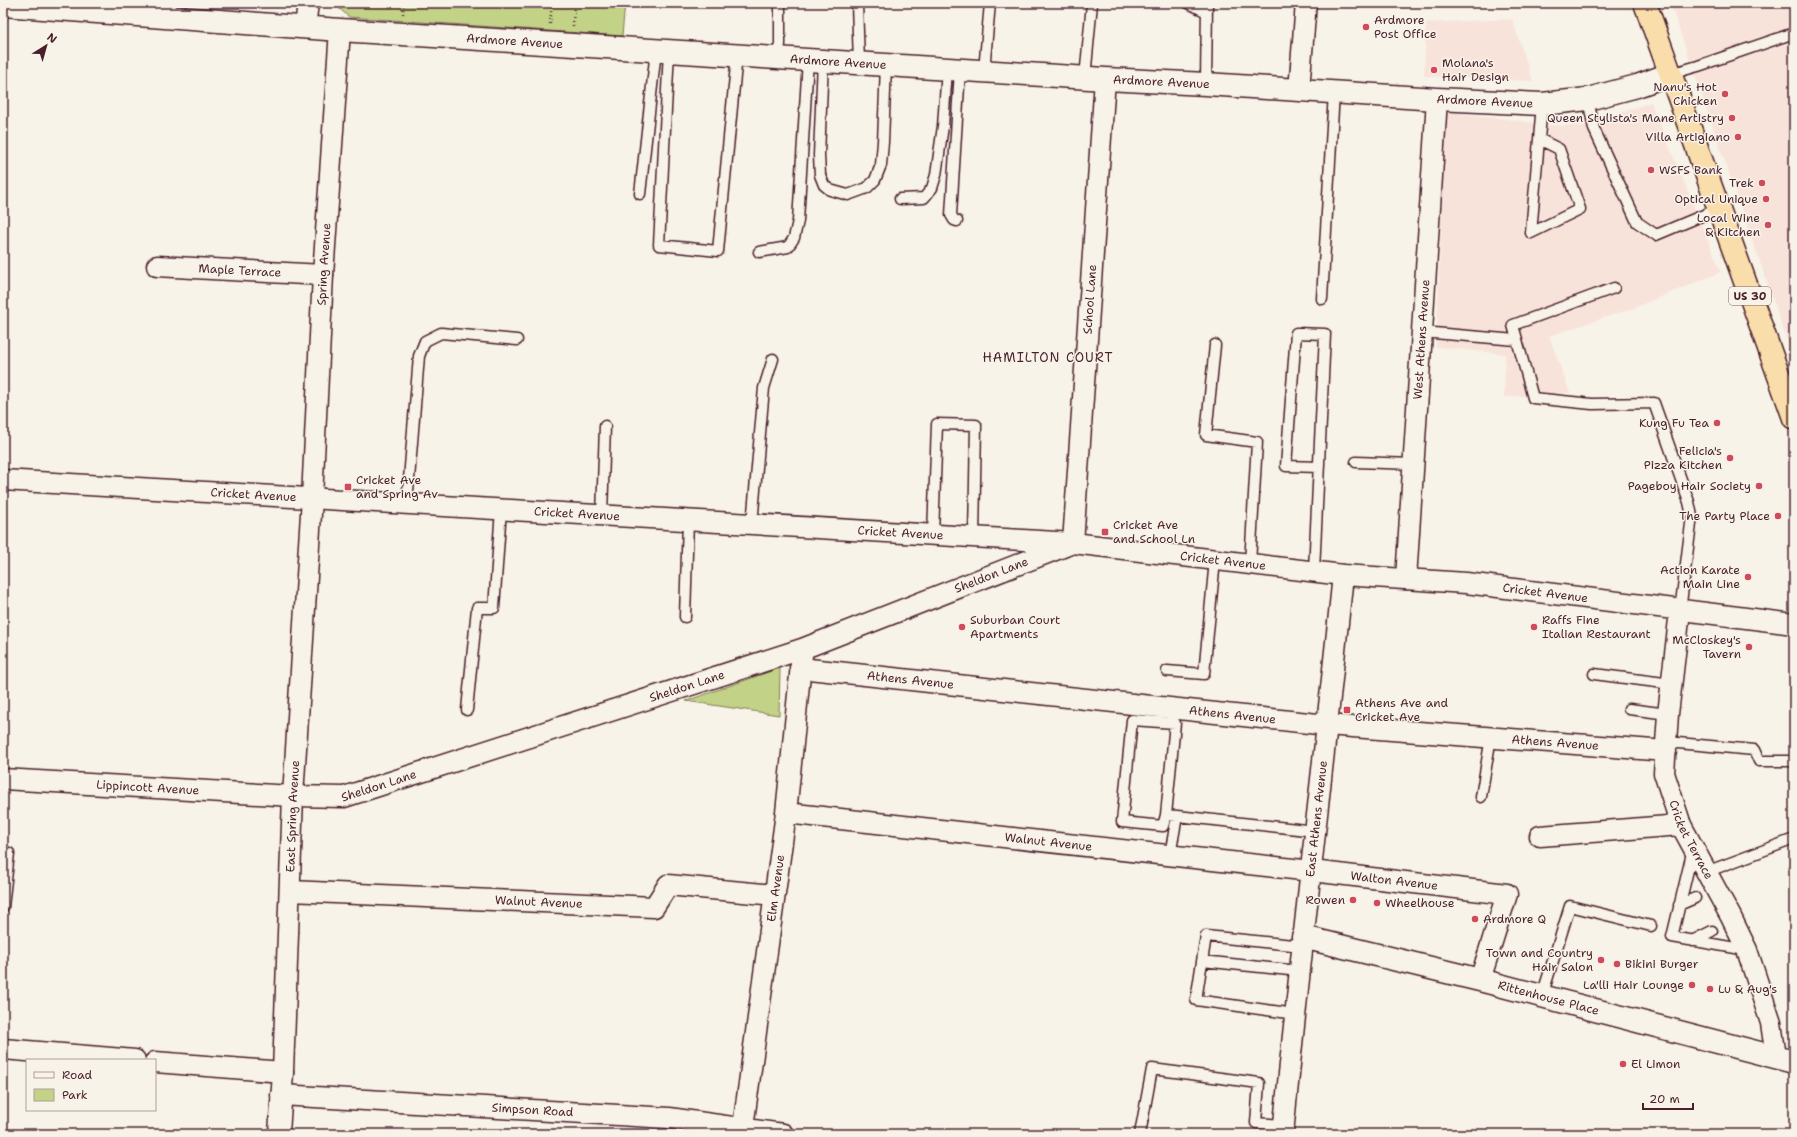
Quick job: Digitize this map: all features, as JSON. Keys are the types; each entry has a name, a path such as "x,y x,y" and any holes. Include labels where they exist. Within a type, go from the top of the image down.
{"highway":[{"name":"US 30","path":"1645,3 1794,418"}],"street":[{"path":"304,27 308,3"},
{"path":"1300,90 1306,3"},
{"name":"Ardmore Avenue","path":"3,5 170,10 304,27 340,30 1095,78 1542,104 1588,99 1637,86 1670,74"},
{"name":"Spring Avenue","path":"312,498 323,275 340,30"},
{"name":"School Lane","path":"1073,543 1095,78"},
{"name":"West Athens Avenue","path":"1406,579 1437,99"},
{"name":"Maple Terrace","path":"157,266 323,275"},
{"name":"Cricket Avenue","path":"3,480 1073,543 1343,575 1466,583 1680,611 1794,624"},
{"name":"East Spring Avenue","path":"278,1134 281,1095 293,796 312,498"},
{"name":"Sheldon Lane","path":"293,796 344,796 801,659 1073,543"},
{"name":"East Athens Avenue","path":"1284,1129 1302,942 1312,871 1343,575"},
{"name":"Cricket Terrace","path":"1680,611 1668,714 1664,773 1681,825 1731,917 1747,950 1785,1060"},
{"name":"Athens Avenue","path":"801,659 1327,725 1491,737 1666,746"},
{"name":"Elm Avenue","path":"743,1127 786,813 801,659"},
{"name":"Lippincott Avenue","path":"3,779 293,796"},
{"name":"Walnut Avenue","path":"786,813 1312,871"},
{"path":"1540,836 1681,825"},
{"name":"Walton Avenue","path":"1312,871 1507,894 1480,980"},
{"name":"Walnut Avenue","path":"290,891 654,908 668,885 774,895"},
{"name":"Rittenhouse Place","path":"1302,942 1480,980 1785,1060"},
{"path":"3,1049 123,1059"},
{"path":"156,1062 282,1072"},
{"name":"Simpson Road","path":"281,1095 668,1126 743,1127 783,1134"}],"lane":[{"path":"778,58 780,44 780,3"},
{"path":"858,3 859,63"},
{"path":"984,71 990,3"},
{"path":"1092,3 1095,78"},
{"path":"1188,3 1207,8 1206,84"},
{"path":"1670,74 1794,33"},
{"path":"663,50 659,245 718,251 737,55"},
{"path":"640,194 663,50"},
{"path":"815,60 820,175 824,185 830,190 848,195 867,188 875,180 881,165 886,65"},
{"path":"759,252 788,247 794,238 798,221 815,60"},
{"path":"900,199 924,198 932,188 936,175 953,69"},
{"path":"953,69 951,215 954,220 957,221"},
{"path":"1322,299 1334,92"},
{"path":"1588,99 1594,128 1637,222 1656,234 1718,209"},
{"path":"1539,139 1559,148 1580,209 1531,233 1539,139 1542,104"},
{"path":"1614,288 1513,325 1516,340 1534,398 1592,404 1654,403 1689,502 1692,516 1680,611"},
{"path":"1422,332 1516,340"},
{"path":"407,504 419,356 426,340 441,333 517,340"},
{"path":"1314,571 1319,467 1325,334 1296,333 1286,466 1319,467"},
{"path":"1216,345 1206,435 1257,442 1250,564"},
{"path":"752,524 764,388 773,359"},
{"path":"933,535 937,424 976,425 974,537"},
{"path":"602,515 605,426"},
{"path":"1356,462 1414,464"},
{"path":"468,710 477,608 494,608 502,509"},
{"path":"685,617 688,520"},
{"path":"1167,671 1204,674 1214,560"},
{"path":"1594,674 1672,684"},
{"path":"1629,709 1668,714"},
{"path":"1132,720 1175,723 1166,815 1163,826 1122,822 1132,720"},
{"path":"1481,797 1491,737"},
{"path":"1666,746 1754,750 1759,760 1794,761"},
{"path":"1166,815 1316,831"},
{"path":"1170,855 1177,816"},
{"path":"1706,872 1794,839"},
{"path":"1693,847 1672,937 1747,950"},
{"path":"3,852 9,853 3,907"},
{"path":"1679,905 1695,898"},
{"path":"1542,996 1570,906 1651,926"},
{"path":"1692,941 1712,931"},
{"path":"1295,1014 1196,1000 1206,936 1302,942"},
{"path":"1202,961 1299,971"},
{"path":"1140,1134 1152,1069 1259,1083 1256,1123 1284,1129"}],"path":[{"path":"403,16 404,3 427,6"},
{"path":"550,30 552,3"},
{"path":"573,31 574,3"}],"shaded area":[{"path":"1670,3 1794,3 1794,360 1718,142"},
{"path":"1512,19 1533,81 1424,76 1426,23"},
{"path":"1651,102 1721,272 1634,308 1549,336 1570,393 1504,397 1505,354 1436,347 1446,111 1549,125 1586,126"}],"green space":[{"path":"333,3 625,3 622,36 349,17"},
{"path":"780,668 779,715 686,701"}],"place":[{"name":"Ardmore Post Office","path":"1366,27"},
{"name":"Molana's Hair Design","path":"1434,70"},
{"name":"Nanu's Hot Chicken","path":"1725,94"},
{"name":"Queen Stylista's Mane Artistry","path":"1732,118"},
{"name":"Villa Artigiano","path":"1738,137"},
{"name":"WSFS Bank","path":"1651,170"},
{"name":"Trek","path":"1762,183"},
{"name":"Optical Unique","path":"1766,199"},
{"name":"Local Wine & Kitchen","path":"1768,225"},
{"name":"Kung Fu Tea","path":"1717,423"},
{"name":"Felicia's Pizza Kitchen","path":"1730,458"},
{"name":"Pageboy Hair Society","path":"1759,486"},
{"name":"Cricket Ave and Spring Av","path":"348,487"},
{"name":"The Party Place","path":"1778,516"},
{"name":"Cricket Ave and School Ln","path":"1105,532"},
{"name":"Action Karate Main Line","path":"1748,577"},
{"name":"Suburban Court Apartments","path":"962,627"},
{"name":"Raffs Fine Italian Restaurant","path":"1534,627"},
{"name":"McCloskey's Tavern","path":"1749,647"},
{"name":"Athens Ave and Cricket Ave","path":"1347,710"},
{"name":"Rowen","path":"1353,900"},
{"name":"Wheelhouse","path":"1377,903"},
{"name":"Ardmore Q","path":"1475,919"},
{"name":"Town and Country Hair Salon","path":"1601,960"},
{"name":"Bikini Burger","path":"1617,964"},
{"name":"La'lli Hair Lounge","path":"1692,985"},
{"name":"Lu & Aug's","path":"1710,989"},
{"name":"El Limon","path":"1623,1064"}],"district":[{"name":"HAMILTON COURT","path":"1048,357"}]}
